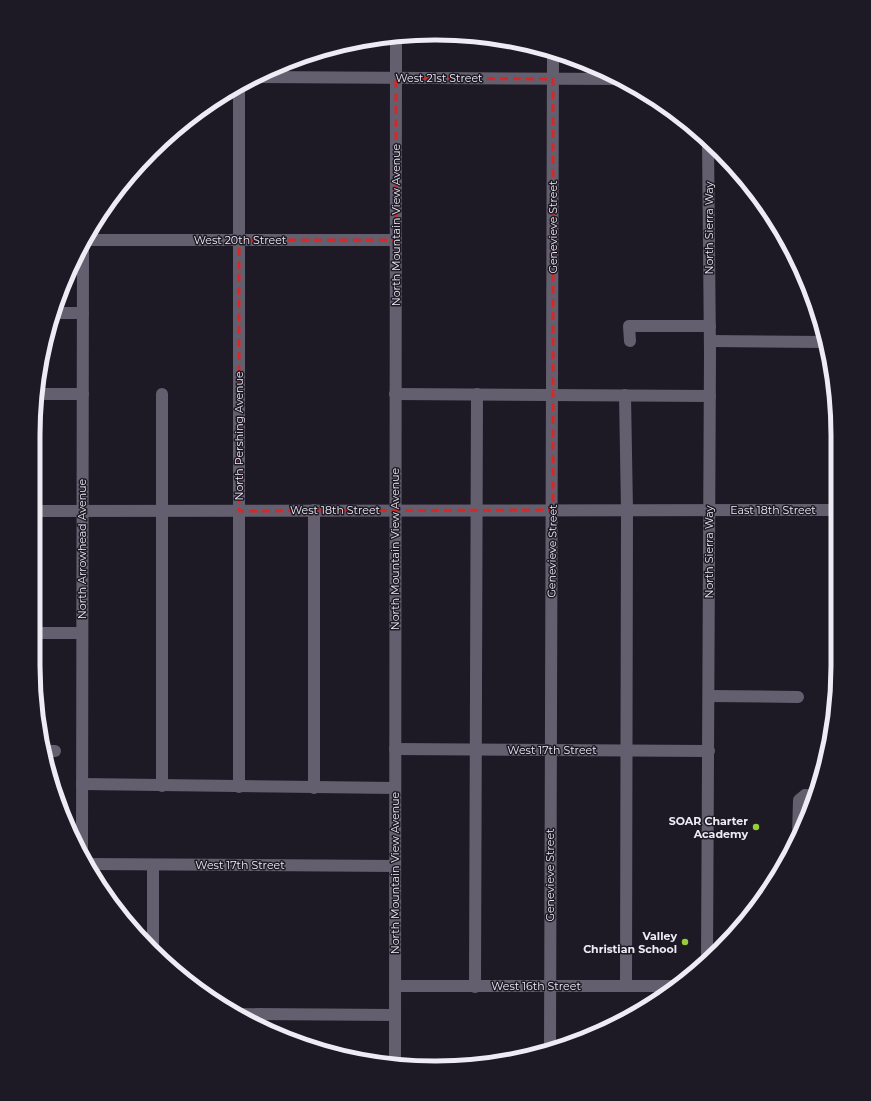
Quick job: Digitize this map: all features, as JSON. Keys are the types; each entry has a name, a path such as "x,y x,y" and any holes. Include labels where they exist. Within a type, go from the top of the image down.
{"street":[{"name":"North Mountain View Avenue","path":"395,1059 396,42"},
{"name":"Genevieve Street","path":"550,1044 550,750 553,510 553,58"},
{"name":"West 21st Street","path":"269,77 606,79"},
{"name":"North Pershing Avenue","path":"239,92 239,787"},
{"name":"North Sierra Way","path":"707,952 710,396 708,149"},
{"name":"West 20th Street","path":"92,240 396,240"},
{"name":"North Arrowhead Avenue","path":"82,842 83,257"},
{"path":"59,313 83,313"},
{"path":"630,341 630,326 710,326"},
{"path":"710,341 820,342"},
{"path":"42,394 83,394"},
{"path":"162,394 162,786"},
{"path":"396,394 710,396"},
{"path":"475,987 477,394"},
{"path":"626,395 626,986"},
{"name":"West 18th Street","path":"40,511 709,509"},
{"name":"East 18th Street","path":"709,509 831,510"},
{"path":"314,510 314,788"},
{"path":"40,633 82,633"},
{"path":"709,696 798,697"},
{"name":"West 17th Street","path":"395,750 709,751"},
{"path":"82,784 395,788"},
{"path":"798,822 799,800 805,795 809,795"},
{"name":"West 17th Street","path":"94,864 395,866"},
{"path":"152,864 153,942"},
{"name":"West 16th Street","path":"395,986 666,986"},
{"path":"255,1017 395,1015"}],"highlighted area":[{"path":"396,78 553,79 553,510 239,511 239,240 396,240"}],"place":[{"name":"SOAR Charter Academy","path":"756,827"},
{"name":"Valley Christian School","path":"685,942"}]}
